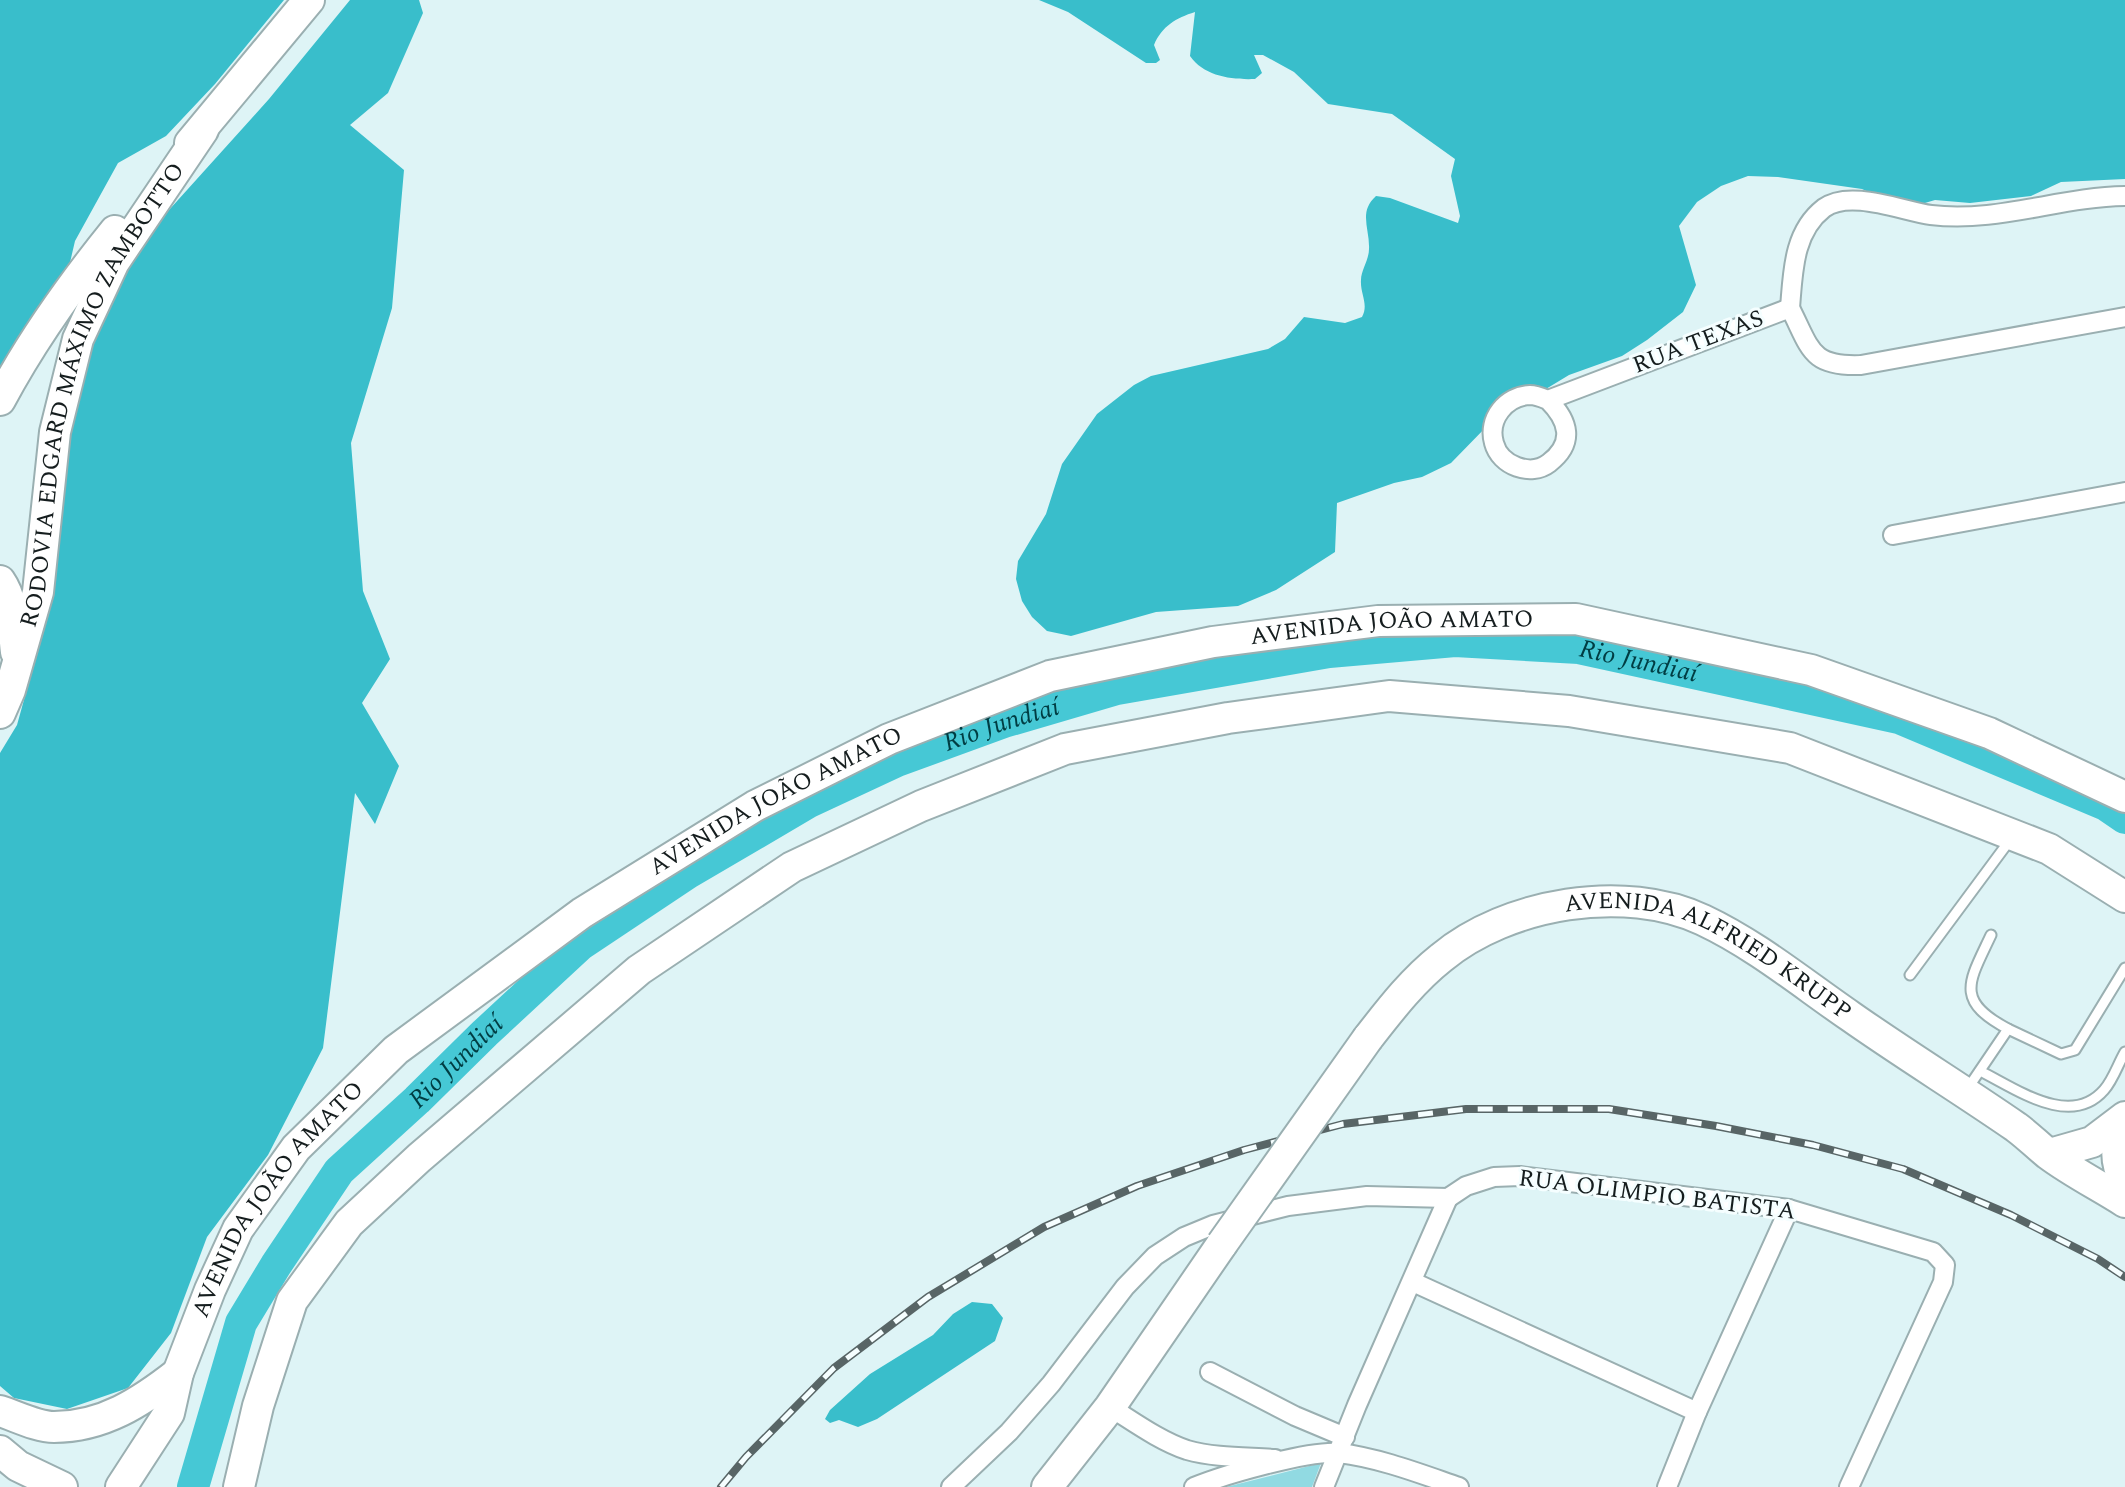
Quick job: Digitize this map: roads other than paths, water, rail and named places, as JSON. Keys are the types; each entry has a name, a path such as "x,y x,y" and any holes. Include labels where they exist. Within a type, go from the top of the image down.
{"main road":[{"name":"RODOVIA EDGARD MÁXIMO ZAMBOTTO","path":"0,400 19,364 98,251 158,177 203,130 309,0"},
{"name":"RODOVIA EDGARD MÁXIMO ZAMBOTTO","path":"0,713 38,592 55,432 78,339 114,262 203,130"},
{"path":"0,581 11,607 17,666"},
{"name":"AVENIDA JOÃO AMATO","path":"121,1487 169,1413 178,1373 238,1229 296,1148 396,1050 582,913 755,806 889,739 1050,676 1213,642 1378,621 1576,619 1811,670 1989,733 2125,797"},
{"path":"239,1487 258,1406 292,1301 349,1223 419,1158 639,970 792,867 921,806 1065,749 1228,718 1389,696 1569,711 1790,748 2049,849 2121,897"},
{"name":"AVENIDA ALFRIED KRUPP","path":"1056,1481 1368,1038 1404,993 1442,956 1482,931 1524,915 1589,900 1642,901 1702,919 1973,1082 2019,1129 2050,1154 2125,1202"},
{"path":"2050,1154 2092,1142 2125,1118"},
{"path":"2125,1118 2116,1152 2117,1166 2125,1182"},
{"path":"0,1411 52,1427 103,1420 146,1398 178,1373"},
{"path":"0,1451 18,1466 62,1487"}],"street":[{"path":"1790,308 1795,254 1807,225 1826,206 1846,201 1866,202 1932,215 1986,216 2103,196 2125,196"},
{"name":"RUA TEXAS","path":"1548,400 1563,415 1567,435 1560,454 1544,467 1523,469 1505,461 1494,443 1493,423 1502,408 1515,398 1532,395 1548,400 1790,308 1812,349 1825,363 1842,366 2125,317"},
{"path":"1893,535 2125,492"},
{"name":"RUA OLIMPIO BATISTA","path":"951,1487 1009,1432 1051,1384 1125,1287 1155,1256 1184,1237 1213,1225 1288,1206 1367,1196 1448,1198 1466,1186 1494,1177 1520,1176 1789,1209 1933,1252 1945,1265 1943,1282 1849,1487"},
{"path":"1324,1487 1448,1198"},
{"path":"1667,1487 1697,1412 1789,1209"},
{"path":"1413,1282 1697,1412"},
{"path":"1210,1372 1295,1416 1342,1445 1459,1487"},
{"path":"1110,1407 1149,1432 1187,1449 1218,1455 1289,1459"},
{"path":"1194,1487 1342,1445"},
{"path":"973,1466 979,1487"}],"lane":[{"path":"1910,975 2014,835"},
{"path":"1991,935 1970,980 1970,989 1979,1010 2008,1029 2061,1054 2075,1050 2125,968"},
{"path":"2008,1029 1973,1082 2060,1107 2077,1106 2094,1099 2105,1088 2125,1052"}],"waterway":[{"name":"Rio Jundiaí","path":"193,1487 241,1323 276,1265 339,1171 485,1033 580,945 688,873 809,802 897,761 1004,722 1117,689 1329,652 1455,641 1579,648 1899,718 2106,805 2125,818"}],"railway":[{"path":"721,1487 746,1457 834,1368 928,1297 1044,1227 1137,1186 1244,1150 1343,1124 1466,1109 1609,1109 1716,1126 1813,1145 1903,1169 2011,1215 2098,1259 2125,1277"}]}
